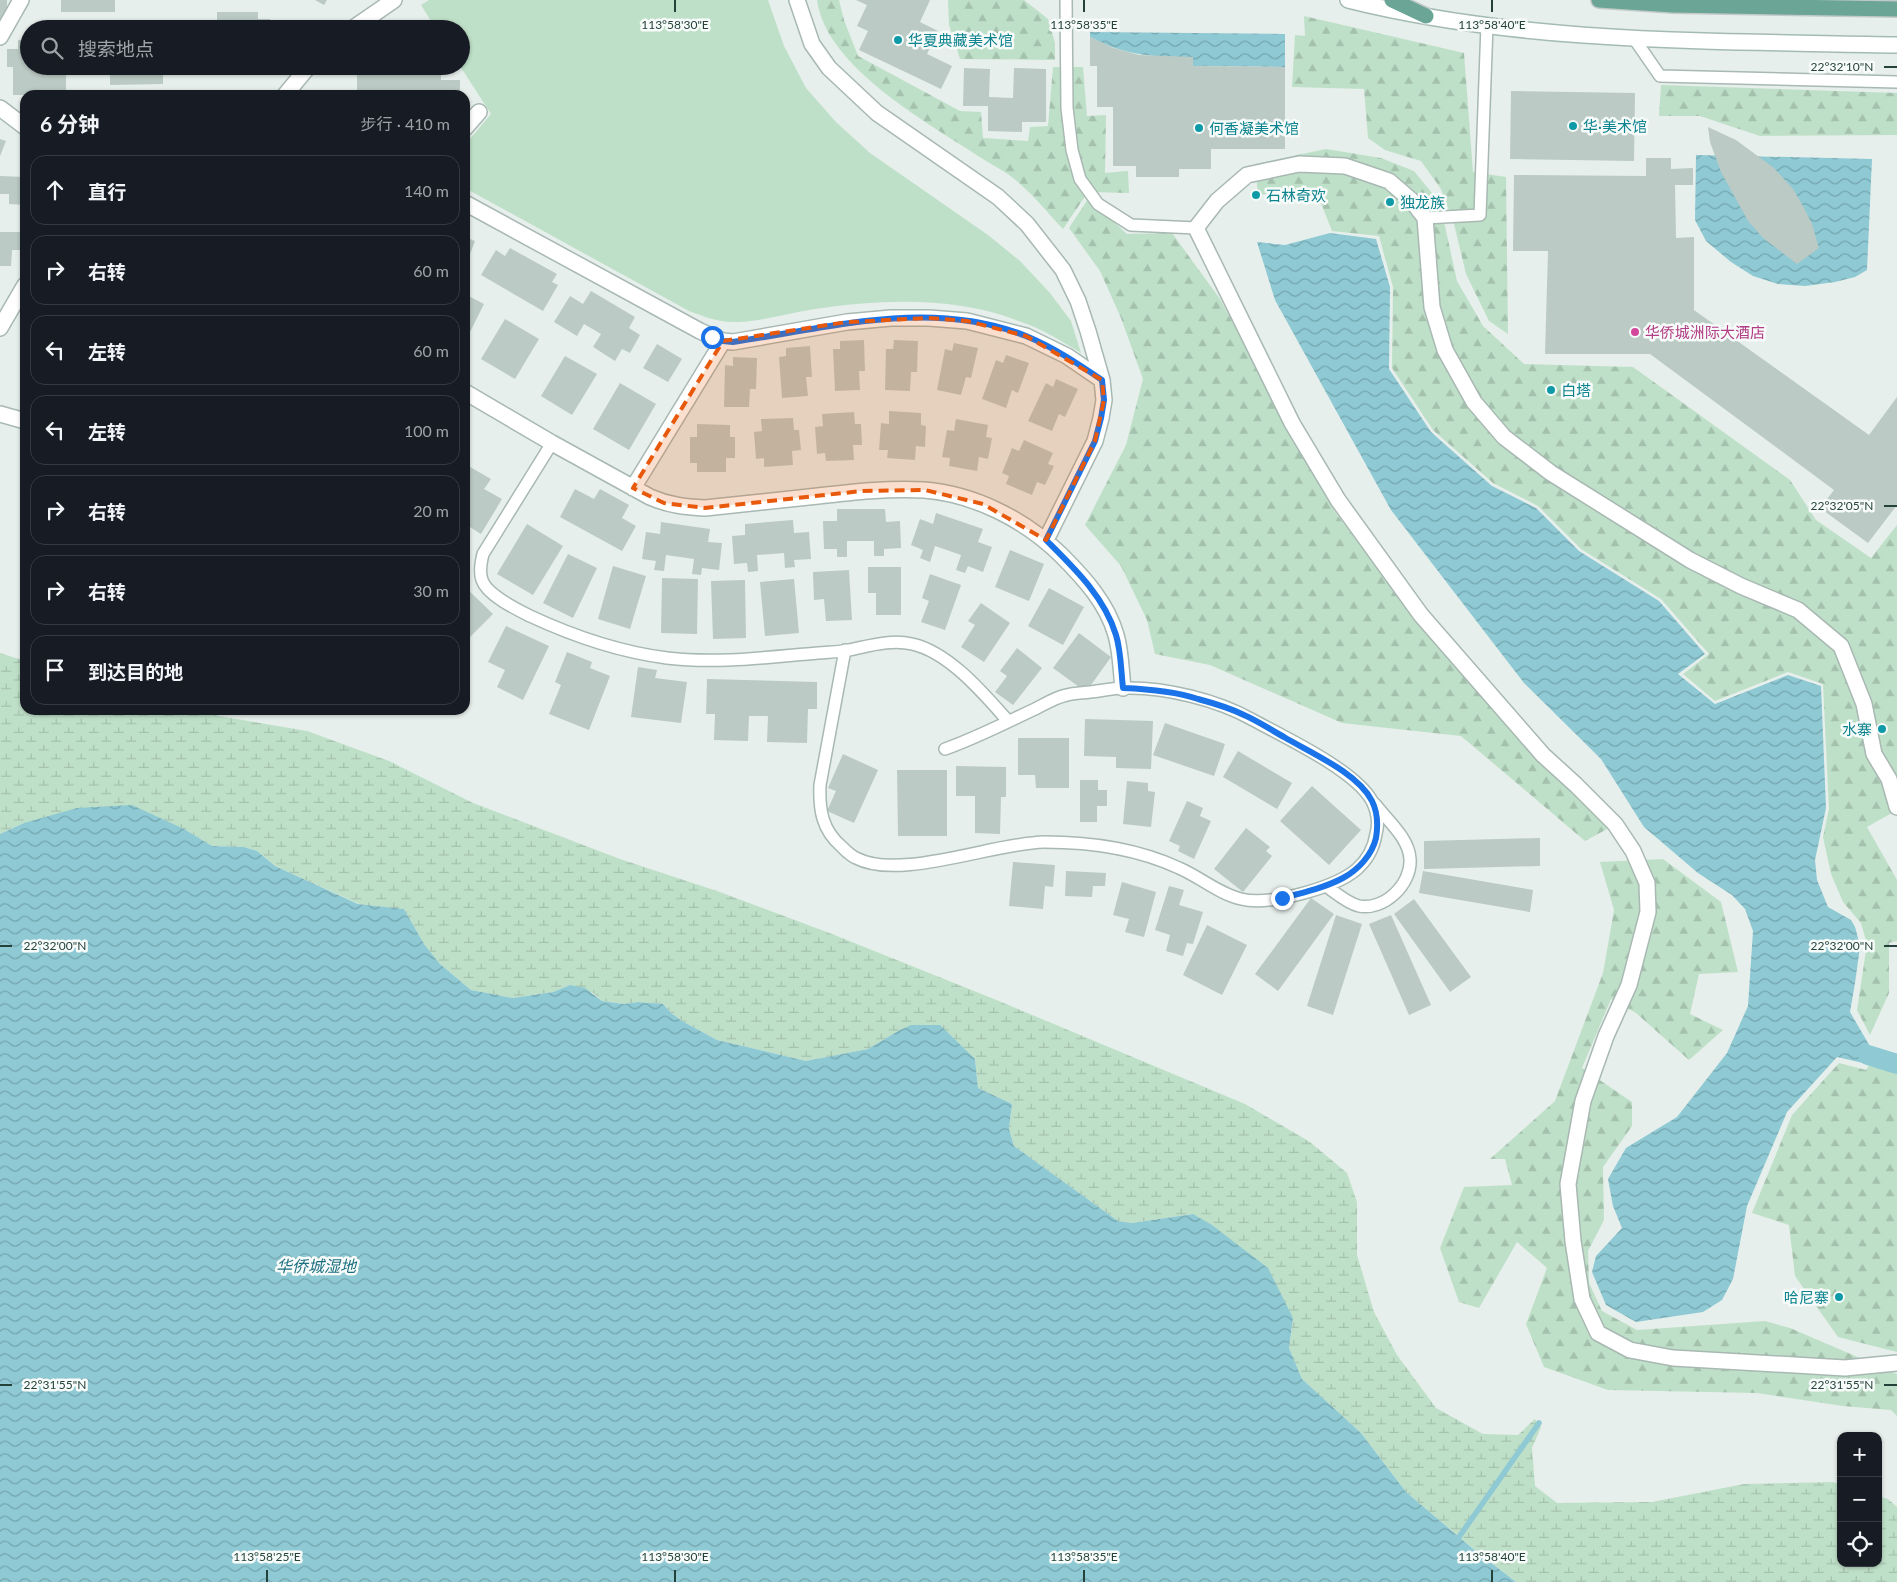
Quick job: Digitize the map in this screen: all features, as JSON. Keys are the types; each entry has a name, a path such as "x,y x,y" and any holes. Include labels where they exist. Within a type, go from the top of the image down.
{"main road":[{"path":"1392,0 1426,16"},
{"path":"1599,0 1672,5 1897,9"}],"street":[{"path":"0,37 21,0"},
{"path":"365,20 394,0"},
{"path":"797,0 812,44 834,74 877,113 998,197 1027,224 1044,244 1063,270 1078,301 1102,380 1104,400 1095,441 1046,540"},
{"path":"1348,0 1426,16 1487,24 1633,38 1897,45"},
{"path":"289,90 302,75"},
{"path":"0,108 20,123"},
{"path":"470,122 479,112"},
{"path":"1897,807 1889,779 1874,754 1864,704 1841,646 1798,610 1741,586 1690,560 1551,473 1504,436 1474,402 1445,350 1432,307 1425,218 1411,200 1389,181 1345,166 1299,164 1248,176 1217,201 1196,228 1292,423 1338,500 1421,615 1544,756 1615,824 1633,851 1647,883 1648,912 1631,976 1606,1036 1583,1101 1568,1184 1573,1241 1582,1299 1598,1333 1630,1350 1673,1358 1845,1368 1897,1363"},
{"path":"470,206 700,332 723,341 733,342 847,322 891,318 967,321 1026,336 1067,356 1102,380"},
{"path":"0,328 20,294"},
{"path":"633,488 723,341"},
{"path":"470,395 552,443 664,503 683,507 704,508 862,491 925,490 953,495 983,504 1015,519 1046,540 1078,572 1102,602 1116,636 1123,688"},
{"path":"0,414 20,420"}],"lane":[{"path":"1066,0 1067,108 1072,150 1080,179 1098,204 1131,226 1196,228"},
{"path":"1425,218 1480,215 1487,24"},
{"path":"1633,38 1660,76 1897,82"},
{"path":"552,443 483,554 480,567 482,580 492,593 517,609 592,641 667,658 744,659 845,650 899,642 914,644 928,649 959,671 980,690 1008,721"},
{"path":"845,650 820,785 819,806 825,827 836,842 855,858 877,865 900,866 1037,842 1069,842 1125,849 1152,856 1178,867 1242,900 1282,898 1326,886 1344,878 1358,868 1369,854 1375,842 1377,815 1372,800"},
{"path":"945,749 969,741 1066,695 1123,688 1153,689 1196,698 1244,715 1330,763 1350,777 1372,800 1402,837 1410,860 1408,873 1403,884 1394,895 1372,906 1361,906 1351,903 1326,886"}],"highlighted area":[{"path":"929,318 967,321 1026,336 1102,380 1104,400 1095,441 1046,540 983,504 925,490 862,491 705,508 664,503 633,488 723,341 847,322"}],"green space":[{"path":"429,0 768,0 784,46 806,88 836,122 870,153 988,235 1020,261 1050,293 1071,321 1081,353 1024,323 999,314 947,304 921,302 867,303 815,309 743,322 716,320 689,311 470,191 470,139 491,114 466,75 470,75 470,20 430,20 421,5"},
{"path":"817,0 839,0 844,20 858,56 960,111 981,112 983,138 1028,141 1030,127 1048,126 1053,67 1083,67 1087,116 1106,115 1105,173 1128,171 1129,193 1088,192 1063,229 1030,193 1014,179 910,111 860,71 839,49 825,25"},
{"path":"948,0 1024,0 1048,19 1055,43 1055,60 960,59 949,25"},
{"path":"1304,16 1464,53 1473,172 1506,177 1508,334 1489,321 1466,274 1454,224 1441,189 1421,161 1385,150 1368,138 1364,89 1292,87 1295,35 1305,36"},
{"path":"1661,85 1897,93 1897,135 1760,136 1700,116 1659,116"},
{"path":"1326,149 1381,158 1414,171 1432,193 1445,226 1457,281 1483,326 1524,364 1633,367 1790,480 1816,520 1871,558 1897,525 1897,810 1867,827 1897,880 1897,941 1889,943 1889,993 1870,1035 1857,1010 1867,944 1861,923 1843,902 1831,874 1823,837 1829,809 1823,684 1788,672 1715,701 1683,674 1709,654 1661,599 1581,549 1538,506 1493,483 1433,430 1392,368 1393,287 1379,236 1332,231 1315,188 1258,195 1255,164"},
{"path":"1088,199 1127,234 1172,233 1220,299 1335,512 1423,627 1609,828 1585,841 1461,736 1342,723 1210,665 1155,654 1147,620 1121,566 1085,525 1126,445 1143,379 1121,318 1100,271 1069,228"},
{"path":"0,653 20,659 20,715 216,715 307,731 389,761 473,803 620,859 717,891 832,934 994,999 1245,1104 1310,1142 1347,1173 1357,1202 1357,1255 1374,1312 1397,1355 1436,1408 1483,1434 1518,1435 1535,1419 1541,1427 1532,1448 1535,1486 1557,1503 1652,1502 1744,1484 1833,1482 1837,1484 1837,1567 1882,1567 1882,1497 1888,1499 1897,1507 1897,1582 1516,1582 1472,1548 1406,1492 1361,1433 1302,1379 1289,1348 1293,1318 1193,1214 1132,1223 1118,1221 1014,1146 1009,1129 1012,1104 978,1088 975,1059 898,1031 868,1049 806,1061 717,1040 682,1021 663,1004 638,1002 624,1004 602,1001 593,993 570,985 553,992 513,998 471,990 440,964 424,944 404,909 359,904 275,866 257,851 244,847 212,846 184,829 24,823 0,834"},
{"path":"1663,859 1721,902 1738,972 1699,974 1690,1014 1723,1030 1689,1060 1636,1013 1611,999 1582,1068 1632,1102 1632,1126 1603,1167 1604,1220 1588,1251 1589,1283 1602,1311 1637,1330 1765,1321 1790,1328 1897,1374 1897,1416 1891,1410 1843,1406 1757,1393 1608,1390 1544,1367 1526,1324 1547,1268 1517,1242 1479,1308 1459,1302 1440,1248 1464,1187 1512,1185 1505,1159 1490,1159 1555,1101 1603,973 1614,910 1600,862"},
{"path":"1871,1062 1897,1070 1897,1352 1838,1337 1795,1276 1789,1225 1752,1213 1792,1115 1839,1063 1866,1070"}],"water":[{"path":"1090,32 1285,34 1285,67 1193,66 1193,57 1152,56 1128,52 1090,37"},
{"path":"1696,155 1872,159 1867,270 1855,277 1805,286 1778,284 1753,276 1731,262 1706,241 1695,220"},
{"path":"1330,233 1376,239 1390,287 1389,369 1431,432 1492,486 1536,508 1579,551 1659,601 1705,654 1678,674 1715,704 1788,675 1821,686 1826,808 1815,860 1817,880 1828,907 1851,920 1855,927 1860,947 1850,1012 1871,1048 1863,1063 1837,1057 1787,1112 1747,1206 1733,1279 1722,1300 1703,1312 1636,1322 1606,1305 1592,1272 1596,1256 1622,1228 1613,1206 1608,1179 1626,1148 1677,1117 1727,1053 1748,1006 1753,931 1745,909 1732,895 1698,873 1644,827 1601,759 1524,683 1391,510 1275,300 1257,242 1285,245"},
{"name":"华侨城湿地","path":"132,805 184,829 212,846 244,847 257,851 275,866 358,904 404,909 424,944 440,964 471,990 513,998 553,992 570,985 585,988 602,1001 624,1004 638,1002 663,1004 682,1021 717,1040 806,1061 868,1049 911,1025 940,1025 975,1059 978,1088 1012,1104 1009,1129 1014,1146 1118,1221 1132,1223 1193,1214 1212,1225 1268,1268 1293,1318 1289,1348 1302,1379 1361,1433 1406,1492 1472,1548 1516,1582 0,1582 0,834 24,823 77,808"}],"building":[{"path":"0,0 7,0 7,8 0,27"},
{"path":"61,0 115,0 115,12 61,12"},
{"path":"315,0 327,0 324,5"},
{"name":"华夏典藏美术馆","path":"856,0 930,0 920,22 938,31 927,54 952,66 941,89 859,50 868,31 857,26 867,5"},
{"path":"217,12 258,12 258,19 270,19 270,20 217,20"},
{"name":"何香凝美术馆","path":"1090,37 1114,48 1139,55 1193,57 1193,66 1285,67 1285,149 1211,149 1211,169 1179,169 1179,177 1136,177 1136,166 1113,166 1113,107 1097,107 1097,66 1090,66"},
{"path":"18,40 20,40 20,75 66,75 66,90 20,90 20,95 13,95 13,67 7,67 7,49 18,49"},
{"path":"964,68 990,69 989,97 1013,98 1014,68 1046,69 1046,122 1022,122 1022,132 988,131 988,106 963,106"},
{"path":"110,75 163,75 163,84 110,85"},
{"path":"357,75 441,75 441,80 460,80 460,90 357,90"},
{"name":"华·美术馆","path":"1511,91 1635,93 1634,161 1510,159"},
{"path":"1708,127 1736,140 1774,168 1793,189 1803,206 1812,224 1819,248 1797,264 1763,238 1748,221 1721,172 1710,142"},
{"path":"0,139 6,141 0,156"},
{"name":"华侨城洲际大酒店","path":"1646,158 1671,158 1671,169 1693,168 1693,185 1675,185 1676,238 1694,237 1694,310 1869,435 1897,397 1897,505 1868,543 1820,508 1834,490 1650,354 1545,354 1548,251 1513,251 1514,175 1646,176"},
{"path":"0,176 20,177 20,205 9,204 9,194 0,194"},
{"path":"0,232 20,232 20,250 12,250 11,266 0,266"},
{"path":"470,239 475,241 470,254"},
{"path":"510,248 557,274 552,282 558,285 543,311 481,275 496,250 505,256"},
{"path":"591,291 635,317 629,328 640,335 630,353 622,349 615,361 593,347 601,334 584,324 577,336 554,322 570,296 583,304"},
{"path":"470,297 484,304 470,332"},
{"path":"505,319 539,339 515,379 481,359"},
{"path":"864,340 865,371 859,371 860,390 835,391 833,349 840,349 840,341"},
{"path":"894,340 918,341 917,372 911,372 910,391 885,390 886,349 893,349"},
{"path":"954,343 978,348 971,378 966,377 961,395 937,390 945,349 952,351"},
{"path":"657,344 682,359 668,382 643,368"},
{"path":"810,346 812,377 806,377 808,396 782,398 779,357 786,356 786,348"},
{"path":"1006,355 1029,363 1018,393 1012,390 1006,408 982,399 996,360 1003,363"},
{"path":"565,356 597,374 572,415 541,396"},
{"path":"733,357 757,358 756,389 750,389 749,407 724,407 725,365 733,366"},
{"path":"1056,379 1078,389 1065,417 1059,414 1052,431 1028,421 1046,383 1053,387"},
{"path":"620,383 656,404 629,450 593,429"},
{"path":"889,411 921,413 921,425 926,426 925,447 916,446 915,460 887,458 888,450 879,450 881,423 889,424"},
{"path":"854,412 855,424 861,424 862,445 853,445 854,460 826,461 825,453 817,454 815,427 823,426 822,414"},
{"path":"793,418 794,430 799,430 801,450 792,451 793,465 764,467 764,458 756,459 754,432 762,431 761,419"},
{"path":"956,419 988,425 986,437 992,438 988,459 979,457 977,471 949,466 950,458 942,457 947,430 954,431"},
{"path":"697,424 730,425 730,437 735,437 735,458 726,458 726,472 697,472 697,463 690,463 690,437 697,437"},
{"path":"1024,440 1053,453 1048,464 1054,466 1045,485 1037,482 1032,495 1006,484 1009,476 1002,473 1012,448 1019,451"},
{"path":"470,467 491,479 484,489 502,499 481,534 470,527"},
{"path":"575,489 594,499 600,489 629,505 622,518 636,526 622,551 560,517"},
{"path":"837,509 885,509 886,522 900,521 901,548 884,549 884,556 874,556 874,541 847,541 847,557 837,557 837,549 824,549 823,521 837,521"},
{"path":"936,513 983,529 978,542 992,547 983,572 968,566 965,573 956,570 961,555 935,546 930,562 920,558 923,550 911,545 920,519 933,524"},
{"path":"793,520 794,533 809,532 811,559 794,560 795,567 785,568 784,553 757,555 758,571 748,572 747,563 734,564 732,536 745,535 745,524"},
{"path":"661,522 710,529 708,542 722,543 719,570 702,568 701,575 692,574 694,559 666,555 664,571 654,570 656,561 642,559 646,532 660,534"},
{"path":"527,524 563,546 533,595 497,574"},
{"path":"1010,550 1044,564 1029,601 995,587"},
{"path":"568,554 597,568 573,618 543,603"},
{"path":"613,566 646,576 630,629 598,619"},
{"path":"868,567 901,567 901,615 876,615 876,593 868,593"},
{"path":"849,570 852,620 826,621 824,599 814,600 813,572"},
{"path":"930,574 961,585 945,630 921,622 929,601 922,598"},
{"path":"662,578 698,579 697,634 661,633"},
{"path":"794,579 799,633 765,636 760,582"},
{"path":"745,580 746,638 713,639 711,581"},
{"path":"1049,588 1084,607 1063,645 1028,626"},
{"path":"470,592 493,614 470,637"},
{"path":"981,603 1010,623 984,662 961,647 975,625 968,621"},
{"path":"506,626 549,646 523,700 497,687 505,670 488,662"},
{"path":"1079,633 1111,657 1086,692 1053,668"},
{"path":"1017,648 1042,668 1013,705 995,692 1007,676 1000,671"},
{"path":"567,652 592,662 590,668 610,676 589,730 549,714 561,685 555,682"},
{"path":"638,667 657,670 655,678 687,682 681,723 631,717"},
{"path":"707,679 817,682 817,709 808,709 807,743 767,742 768,716 749,716 748,741 714,740 715,714 706,714"},
{"path":"1085,719 1153,721 1151,769 1116,768 1116,757 1084,756"},
{"path":"1165,723 1225,744 1214,776 1153,755"},
{"path":"1018,738 1069,738 1069,788 1036,788 1035,775 1018,775"},
{"path":"1238,751 1292,783 1277,809 1223,777"},
{"path":"843,754 878,770 854,823 827,811 836,791 828,788"},
{"path":"956,766 1006,767 1006,797 1001,797 1000,834 975,833 975,796 956,796"},
{"path":"897,770 947,770 947,836 898,836"},
{"path":"1080,780 1098,780 1098,790 1107,790 1107,806 1097,806 1097,822 1080,822"},
{"path":"1127,781 1148,783 1148,791 1155,792 1151,827 1123,824"},
{"path":"1312,786 1361,830 1329,865 1280,821"},
{"path":"1187,801 1203,808 1200,816 1211,821 1194,859 1178,851 1180,846 1169,841"},
{"path":"1246,828 1270,847 1266,851 1272,856 1243,892 1214,869"},
{"path":"1540,838 1540,866 1424,869 1424,841"},
{"path":"1013,862 1055,865 1053,887 1045,886 1043,909 1009,906"},
{"path":"1066,871 1106,873 1105,886 1093,886 1092,897 1065,896"},
{"path":"1423,871 1533,890 1530,912 1419,893"},
{"path":"1122,882 1156,892 1144,937 1125,932 1129,919 1113,915"},
{"path":"1169,886 1184,890 1179,905 1203,912 1193,944 1187,943 1183,956 1166,951 1170,935 1155,930"},
{"path":"1311,898 1334,914 1278,991 1255,974"},
{"path":"1414,899 1471,977 1450,992 1394,914"},
{"path":"1336,915 1362,924 1333,1015 1307,1006"},
{"path":"1391,915 1431,1005 1409,1015 1369,924"},
{"path":"1207,925 1247,945 1222,995 1183,975"}],"waterway":[{"path":"1868,1055 1897,1064"},
{"path":"1459,1537 1539,1423"}],"place":[{"name":"华夏典藏美术馆","path":"898,40"},
{"name":"华·美术馆","path":"1573,126"},
{"name":"何香凝美术馆","path":"1199,128"},
{"name":"石林奇欢","path":"1256,195"},
{"name":"独龙族","path":"1390,202"},
{"name":"华侨城洲际大酒店","path":"1635,332"},
{"name":"白塔","path":"1551,390"},
{"name":"水寨","path":"1882,729"},
{"name":"哈尼寨","path":"1839,1297"}],"route":[{"path":"712,337 733,342 847,322 891,318 967,321 1026,336 1067,356 1102,380 1104,400 1095,441 1046,540 1078,572 1102,602 1116,636 1123,688 1153,689 1196,698 1244,715 1330,763 1350,777 1372,800 1377,815 1375,842 1369,854 1358,868 1344,878 1326,886 1282,898"}]}
